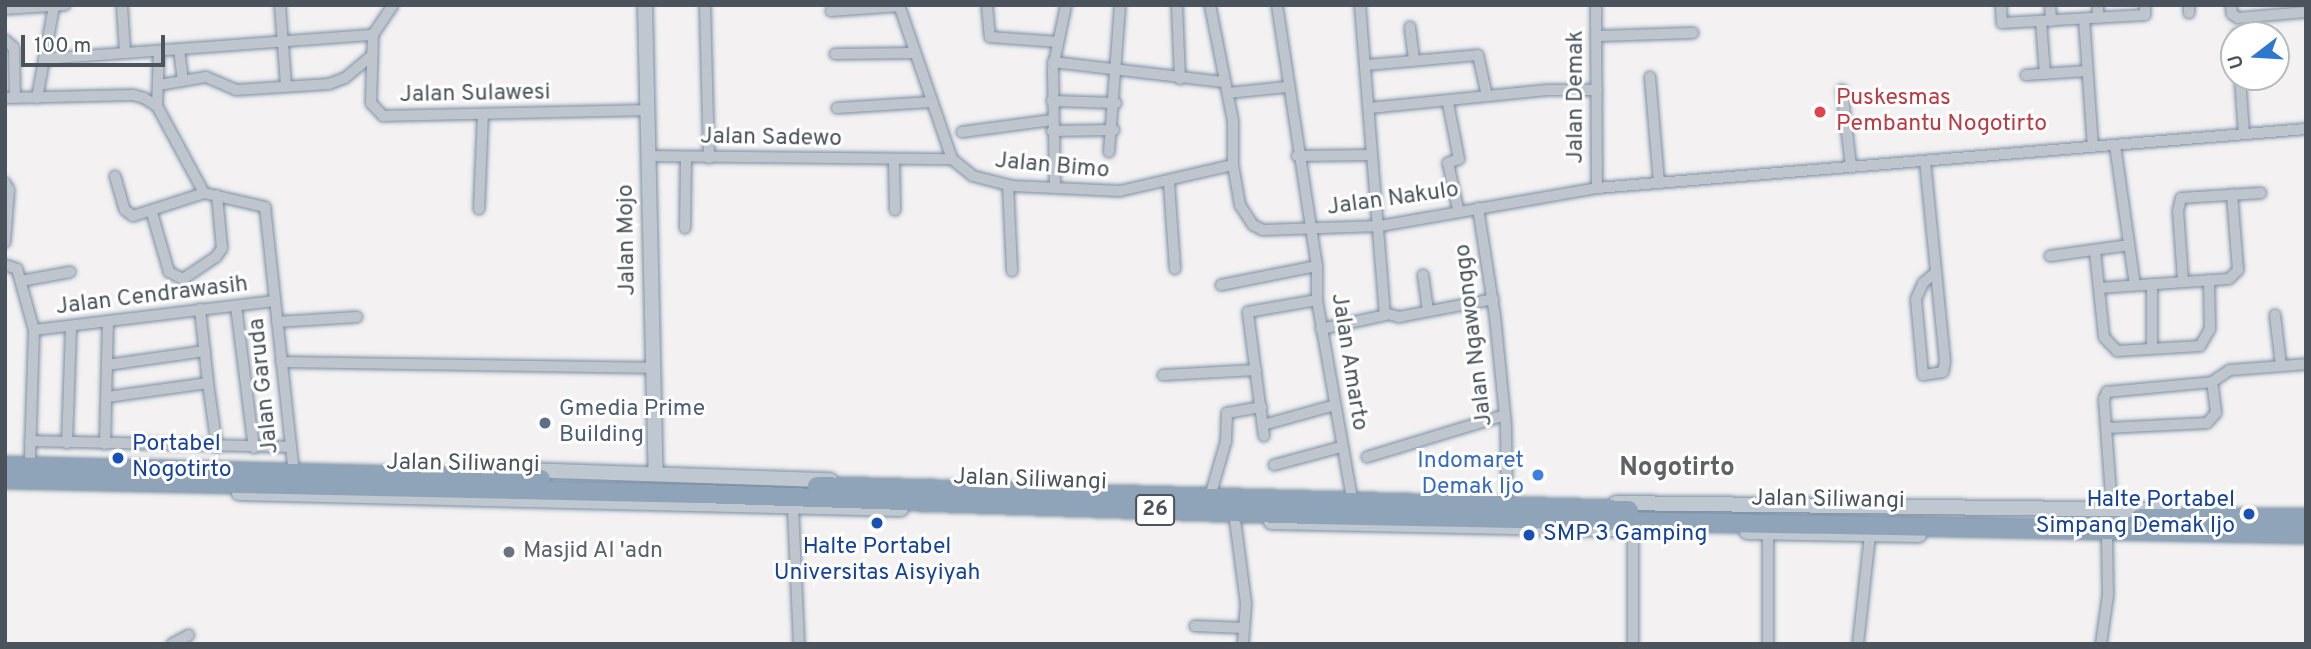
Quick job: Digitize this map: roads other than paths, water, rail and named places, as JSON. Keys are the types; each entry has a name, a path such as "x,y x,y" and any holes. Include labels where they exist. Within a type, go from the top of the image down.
{"highway":[{"name":"Jalan Siliwangi","path":"5,466 38,461 149,475"},
{"name":"Jalan Siliwangi","path":"179,476 273,469 739,480 1574,515 2251,525 2306,534"},
{"name":"Jalan Siliwangi","path":"5,479 149,475 179,476 291,490 701,499 1311,520 1574,515"},
{"name":"Jalan Siliwangi","path":"2251,525 2302,517"}],"street":[{"path":"5,9 65,5"},
{"path":"121,5 125,53"},
{"path":"280,5 286,85"},
{"name":"Jalan Sulawesi","path":"393,5 373,36 371,103 383,116 647,110"},
{"name":"Jalan Mojo","path":"645,5 656,473"},
{"path":"705,5 709,158"},
{"path":"987,5 990,37 1058,43"},
{"path":"1055,188 1053,62 1066,5"},
{"path":"1110,152 1116,103 1120,5"},
{"path":"1177,5 1180,79"},
{"name":"Jalan Nakulo","path":"1210,5 1233,121 1233,165 1240,205 1253,225 1263,230 1310,231 1380,226 1458,209 1597,188 2306,129"},
{"name":"Jalan Amarto","path":"1277,5 1287,87 1297,133 1297,156 1317,266 1317,300 1321,329 1352,498"},
{"path":"1360,5 1370,108 1370,155 1380,226 1387,315"},
{"name":"Jalan Demak","path":"1596,5 1597,188"},
{"path":"2001,5 2001,23 2145,15 2144,5"},
{"path":"2045,74 2046,21 2050,5"},
{"path":"2098,5 2098,18"},
{"path":"2231,5 2232,14 2238,18 2306,12"},
{"path":"37,98 54,6"},
{"path":"831,11 899,6 952,159"},
{"path":"2084,19 2093,147"},
{"path":"1410,27 1414,61"},
{"path":"1597,36 1693,33"},
{"path":"44,59 373,36"},
{"path":"5,40 14,48 10,98 133,95 157,106"},
{"path":"179,49 183,81"},
{"path":"159,51 157,106 204,193"},
{"path":"835,54 915,53"},
{"path":"159,85 216,78 236,90 338,82 372,55"},
{"path":"1367,65 1478,55 1487,96"},
{"path":"1053,62 1116,68 1225,88 1287,87"},
{"path":"2026,75 2087,71"},
{"path":"1650,77 1659,183"},
{"path":"1370,108 1448,103 1487,96 1597,90"},
{"path":"1842,90 1851,167"},
{"path":"2241,91 2244,134"},
{"path":"1052,101 1116,103"},
{"path":"837,108 932,102"},
{"path":"1448,103 1459,159 1448,163 1458,209"},
{"path":"479,209 483,115"},
{"path":"962,132 1052,125 1114,130"},
{"path":"2115,145 2135,285"},
{"path":"1297,156 1370,155"},
{"name":"Jalan Sadewo","path":"648,156 952,159"},
{"path":"685,228 686,157"},
{"path":"894,159 895,210"},
{"name":"Jalan Bimo","path":"952,159 973,176 1008,185 1120,191 1170,183 1233,165"},
{"path":"1925,161 1945,369 1923,375 1916,299 1921,286 1935,273"},
{"path":"115,176 128,214 152,213 204,193 217,195 222,248 216,257 183,279 169,272 152,213"},
{"path":"5,183 9,190 5,242"},
{"path":"1170,183 1175,269"},
{"path":"1008,185 1012,271"},
{"path":"2183,280 2178,211 2181,198 2261,193"},
{"path":"2099,288 2183,280 2230,279 2238,270 2232,194"},
{"name":"Jalan Garuda","path":"217,195 265,207 293,466"},
{"name":"Jalan Ngawonggo","path":"1478,208 1493,299 1505,415 1507,500"},
{"path":"2050,256 2129,245"},
{"path":"2095,251 2104,337 2117,351 2200,345 2210,330 2209,280"},
{"path":"5,265 17,269 34,330 30,441 38,461"},
{"path":"1221,285 1317,266"},
{"path":"21,281 70,272"},
{"path":"1423,275 1428,312"},
{"path":"2152,284 2152,347"},
{"path":"1321,329 1387,315 1392,318 1493,299"},
{"path":"1317,300 1249,310 1264,430 1335,405"},
{"name":"Jalan Cendrawasih","path":"34,330 108,324 200,309 274,301"},
{"path":"236,306 254,448"},
{"path":"200,309 217,447"},
{"path":"2276,315 2281,366"},
{"path":"277,322 358,317"},
{"path":"105,444 108,324"},
{"path":"67,443 71,328"},
{"path":"107,365 205,351"},
{"path":"281,362 653,368"},
{"path":"2112,509 2104,399 2113,389 2212,382 2230,370 2306,364"},
{"path":"1163,375 1256,370"},
{"path":"2107,428 2207,423 2216,413 2212,382"},
{"path":"107,397 208,383"},
{"path":"1211,493 1214,471 1226,441 1227,413 1261,407"},
{"path":"1367,457 1505,415"},
{"path":"30,441 291,447"},
{"path":"1274,465 1341,447"},
{"path":"5,458 273,469 293,466 656,473 739,480 1507,500 1633,530 1870,535 2244,537 2251,525 2228,512 2112,509 1574,515"},
{"path":"5,488 291,490"},
{"path":"701,499 793,507 1311,520"},
{"path":"793,507 799,644"},
{"path":"1235,520 1246,603 1243,644"},
{"path":"1633,530 1633,644"},
{"path":"1768,533 1768,644"},
{"path":"1858,644 1870,535"},
{"path":"2101,644 2108,595 2107,535"},
{"path":"1195,626 1244,628"},
{"path":"172,644 189,635"}],"place":[{"name":"Puskesmas Pembantu Nogotirto","path":"1820,112"},
{"name":"Gmedia Prime Building","path":"545,423"},
{"name":"Portabel Nogotirto","path":"118,458"},
{"name":"Indomaret Demak Ijo","path":"1538,475"},
{"name":"Halte Portabel Simpang Demak Ijo","path":"2249,514"},
{"name":"Halte Portabel Universitas Aisyiyah","path":"877,523"},
{"name":"SMP 3 Gamping","path":"1529,535"},
{"name":"Masjid Al 'adn","path":"509,552"}],"district":[{"name":"Nogotirto","path":"1677,469"}]}
